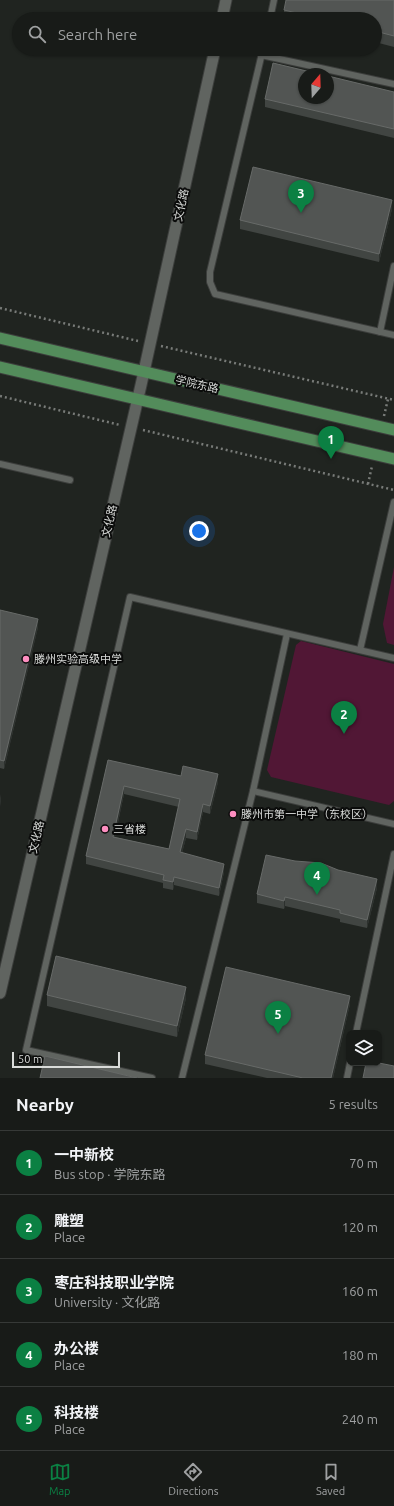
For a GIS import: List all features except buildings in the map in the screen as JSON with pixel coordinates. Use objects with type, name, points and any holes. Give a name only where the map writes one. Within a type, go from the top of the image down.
[{"type":"main road","name":"学院东路","points":[[0,338],[394,430]]},
{"type":"main road","points":[[0,367],[394,459]]},
{"type":"street","points":[[223,12],[226,0]]},
{"type":"street","name":"文化路","points":[[0,993],[144,372],[213,56]]},
{"type":"lane","points":[[271,12],[274,0]]},
{"type":"lane","points":[[261,56],[210,272],[210,282],[215,294],[394,335]]},
{"type":"lane","points":[[278,56],[394,84]]},
{"type":"lane","points":[[380,332],[394,266]]},
{"type":"lane","points":[[0,464],[70,480]]},
{"type":"lane","points":[[360,650],[394,502]]},
{"type":"lane","points":[[152,1078],[26,1050],[130,597],[394,658]]},
{"type":"lane","points":[[182,1078],[253,791],[287,634]]},
{"type":"lane","points":[[253,791],[394,824]]},
{"type":"lane","points":[[357,1030],[394,854]]},
{"type":"lane","points":[[347,1078],[349,1066]]},
{"type":"path","points":[[0,308],[394,400]]},
{"type":"path","points":[[0,396],[394,490]]},
{"type":"shaded area","points":[[394,567],[394,645],[387,643],[383,624]]},
{"type":"shaded area","points":[[301,641],[394,664],[394,801],[389,805],[271,777],[267,770],[296,645]]},
{"type":"place","name":"枣庄科技职业学院","points":[[301,213]]},
{"type":"place","name":"一中新校","points":[[331,459]]},
{"type":"place","name":"滕州实验高级中学","points":[[26,659]]},
{"type":"place","name":"雕塑","points":[[344,734]]},
{"type":"place","name":"滕州市第一中学（东校区）","points":[[233,814]]},
{"type":"place","name":"三省楼","points":[[105,829]]},
{"type":"place","name":"办公楼","points":[[317,895]]},
{"type":"place","name":"科技楼","points":[[278,1034]]}]
